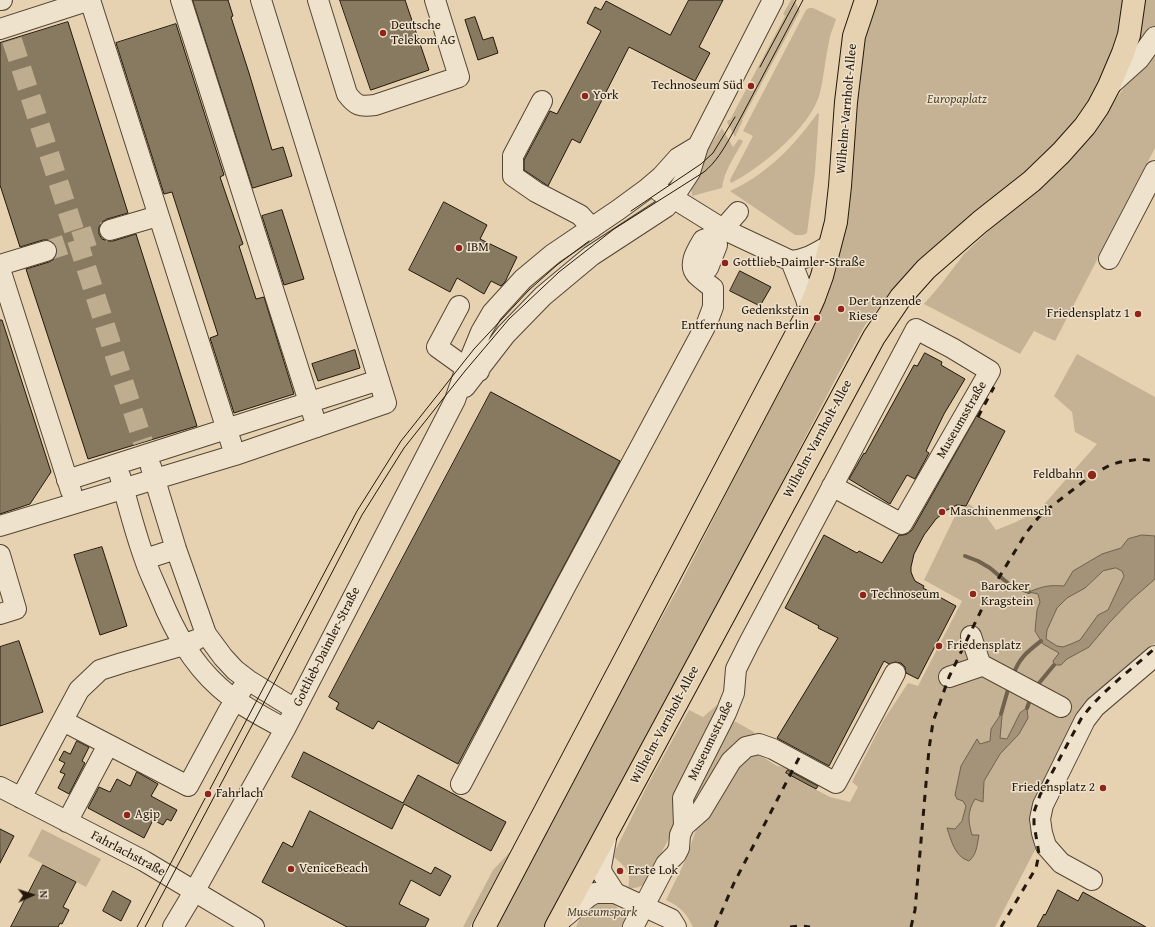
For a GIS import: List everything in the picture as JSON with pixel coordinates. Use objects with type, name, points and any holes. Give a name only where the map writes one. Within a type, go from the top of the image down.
[{"type":"main road","name":"Wilhelm-Varnholt-Allee","points":[[484,927],[809,310],[822,276],[836,222],[846,102],[854,36],[866,0]]},
{"type":"main road","name":"Wilhelm-Varnholt-Allee","points":[[558,924],[846,387],[893,307],[926,269],[980,222],[1032,181],[1073,141],[1085,126],[1110,86],[1123,53],[1128,35],[1134,0]]},
{"type":"street","points":[[7,32],[90,0],[235,455]]},
{"type":"street","points":[[181,0],[317,427]]},
{"type":"street","points":[[0,526],[235,455],[386,402],[261,0]]},
{"type":"street","points":[[318,0],[347,94],[353,102],[365,106],[375,105],[459,77],[435,0]]},
{"type":"street","name":"Gottlieb-Daimler-Straße","points":[[175,926],[285,729],[473,369],[543,296],[565,277],[591,256],[666,207],[690,172],[698,146],[774,0]]},
{"type":"street","points":[[1110,86],[1139,59],[1155,37]]},
{"type":"street","points":[[542,100],[513,156],[513,176],[536,192],[580,215],[578,230]]},
{"type":"street","name":"Gottlieb-Daimler-Straße","points":[[473,369],[481,332],[492,313],[523,279],[553,254],[578,230],[645,189],[661,177],[678,158],[698,146]]},
{"type":"street","points":[[1109,259],[1155,173]]},
{"type":"street","points":[[645,189],[659,192],[673,198],[719,232],[791,261],[802,260],[812,256],[830,245]]},
{"type":"street","points":[[461,784],[595,530],[707,323],[713,307],[713,288],[696,274],[692,263],[696,251],[703,240],[719,232],[738,212]]},
{"type":"street","points":[[110,230],[158,216]]},
{"type":"street","points":[[0,265],[46,251]]},
{"type":"street","points":[[791,261],[809,310]]},
{"type":"street","points":[[0,269],[75,503]]},
{"type":"street","points":[[459,306],[437,347],[462,365],[473,369]]},
{"type":"street","points":[[492,313],[494,328],[498,332],[506,334]]},
{"type":"street","name":"Museumsstraße","points":[[682,831],[683,798],[734,694],[736,669],[832,486],[916,329],[952,348],[990,372],[902,524],[832,486]]},
{"type":"street","points":[[67,480],[116,464],[145,448],[226,429],[379,380]]},
{"type":"street","points":[[145,448],[176,549],[206,634],[222,657],[235,670],[248,680],[295,709]]},
{"type":"street","points":[[116,464],[145,559],[171,623],[184,645],[202,670],[218,686],[235,700],[252,711],[285,729]]},
{"type":"street","points":[[145,559],[176,549]]},
{"type":"street","points":[[0,614],[16,609],[1,562]]},
{"type":"street","points":[[21,798],[80,690],[100,670],[184,645],[206,634]]},
{"type":"street","points":[[971,636],[982,666],[1017,684],[1061,701]]},
{"type":"street","points":[[1092,880],[1061,863],[1046,846],[1040,819],[1043,805],[1085,720],[1095,707],[1155,656]]},
{"type":"street","points":[[949,677],[982,666]]},
{"type":"street","points":[[633,927],[666,864],[668,850],[671,844],[701,811],[731,761],[746,747],[759,744],[773,749],[836,783],[895,673]]},
{"type":"street","points":[[63,721],[188,786],[235,700],[248,680]]},
{"type":"street","points":[[67,822],[108,745]]},
{"type":"street","name":"Fahrlachstraße","points":[[0,787],[144,861],[254,927]]},
{"type":"street","points":[[607,832],[602,873],[615,893]]},
{"type":"street","points":[[558,924],[588,897],[595,893],[615,893],[671,919],[676,927]]},
{"type":"green space","points":[[791,0],[794,0],[800,11],[742,120],[735,137],[727,122],[730,120],[785,16],[783,14]]},
{"type":"green space","name":"Europaplatz","points":[[876,0],[1125,0],[1117,43],[1100,85],[1066,135],[1016,182],[948,234],[907,274],[865,325],[714,613],[545,927],[495,927],[594,738],[680,585],[802,343],[858,79],[867,29]]},
{"type":"green space","points":[[1145,0],[1155,0],[1155,30],[1132,61]]},
{"type":"green space","points":[[813,8],[836,19],[830,39],[820,93],[815,106],[807,119],[784,145],[757,167],[731,183],[730,180],[753,136],[743,131],[806,10]]},
{"type":"green space","points":[[1155,44],[1155,148],[1055,341],[1034,331],[1020,354],[924,304],[964,254],[994,226],[1035,193],[1088,138]]},
{"type":"green space","points":[[819,113],[815,172],[807,233],[803,235],[795,235],[730,191],[767,168],[789,148]]},
{"type":"green space","points":[[722,128],[733,147],[739,139],[743,141],[727,170],[722,188],[692,196],[691,182],[703,154]]},
{"type":"green space","name":"Museumspark","points":[[1077,354],[1155,397],[1155,643],[1118,673],[1099,692],[1037,846],[995,927],[693,927],[688,917],[682,910],[666,900],[686,859],[697,827],[730,775],[749,755],[758,754],[777,766],[789,768],[786,774],[830,797],[850,802],[858,787],[852,782],[883,721],[908,683],[918,686],[962,601],[924,580],[954,518],[969,504],[986,516],[996,530],[1016,522],[1040,509],[1097,444],[1075,432],[1072,412],[1054,396]]},
{"type":"green space","points":[[717,705],[719,711],[672,833],[645,883],[641,886],[628,888],[628,873],[627,870],[614,857],[616,849],[647,786],[689,710],[703,717]]},
{"type":"green space","points":[[730,722],[736,722],[754,732],[755,737],[695,811],[687,807]]},
{"type":"green space","points":[[42,829],[101,859],[86,887],[28,856]]},
{"type":"green space","points":[[510,852],[511,853],[470,927],[463,927],[493,870]]},
{"type":"green space","name":"Museumspark","points":[[591,901],[612,902],[624,914],[627,927],[576,927],[584,909]]},
{"type":"shaded area","points":[[1142,535],[1155,536],[1155,579],[1131,600],[1089,647],[1067,659],[1061,665],[1054,665],[1053,661],[1059,653],[1043,644],[1035,631],[1037,610],[1040,602],[1038,594],[1029,592],[1046,586],[1064,586],[1073,571],[1102,554],[1121,548],[1128,539]],"holes":[[[1116,568],[1122,571],[1124,576],[1108,610],[1098,615],[1080,640],[1063,647],[1057,646],[1046,639],[1047,630],[1057,608],[1067,598],[1085,588],[1103,571]]]},
{"type":"shaded area","points":[[1027,708],[1028,718],[1019,734],[1000,754],[984,781],[983,802],[975,799],[969,812],[972,835],[979,835],[975,852],[969,861],[960,856],[957,852],[947,828],[955,829],[962,821],[966,806],[963,801],[957,799],[955,795],[961,766],[977,739],[980,744],[990,741],[991,729],[1001,714],[1000,738],[1007,739],[1020,713]]},
{"type":"building","points":[[193,0],[228,0],[233,16],[231,17],[272,150],[283,147],[292,176],[253,188]]},
{"type":"building","name":"Deutsche Telekom AG","points":[[340,0],[405,0],[429,70],[371,90]]},
{"type":"building","name":"York","points":[[689,0],[723,0],[699,47],[710,53],[695,81],[629,47],[580,143],[572,139],[548,186],[524,170],[524,160],[550,111],[557,114],[601,31],[587,23],[595,7],[601,10],[606,1],[670,35]]},
{"type":"building","points":[[475,17],[483,40],[493,37],[498,53],[478,60],[465,20]]},
{"type":"building","points":[[68,22],[128,213],[102,222],[99,227],[99,234],[102,239],[113,241],[136,234],[197,426],[88,459],[26,269],[54,259],[57,253],[57,247],[54,242],[43,240],[20,247],[0,185],[0,43]]},
{"type":"building","points":[[176,24],[224,175],[220,177],[243,244],[239,246],[256,299],[264,297],[294,394],[234,413],[210,338],[218,335],[172,192],[164,194],[116,43]]},
{"type":"building","name":"IBM","points":[[444,202],[487,225],[480,239],[517,257],[505,282],[501,286],[491,281],[484,294],[457,278],[450,292],[409,270]]},
{"type":"building","points":[[282,210],[304,279],[284,285],[262,216]]},
{"type":"building","points":[[740,271],[771,287],[760,306],[730,291]]},
{"type":"building","points":[[0,320],[2,320],[51,472],[30,504],[0,514]]},
{"type":"building","points":[[355,350],[360,368],[318,381],[312,364]]},
{"type":"building","points":[[925,353],[942,362],[941,365],[965,379],[944,414],[926,451],[929,453],[915,479],[907,475],[890,504],[849,479],[864,453],[865,454],[914,365],[917,366]]},
{"type":"building","points":[[491,392],[620,461],[458,764],[378,721],[373,729],[336,709],[339,703],[329,697]]},
{"type":"building","name":"Technoseum","points":[[977,416],[1005,431],[966,506],[957,505],[947,510],[936,519],[924,535],[914,554],[911,567],[911,572],[915,581],[924,586],[923,588],[956,606],[918,679],[906,673],[905,667],[901,663],[895,662],[889,664],[884,661],[829,766],[777,738],[838,638],[785,608],[824,535],[857,553],[859,551],[882,563],[899,535],[907,534],[912,530]]},
{"type":"building","points":[[102,547],[127,626],[100,635],[74,555]]},
{"type":"building","points":[[19,641],[43,712],[0,726],[0,647]]},
{"type":"building","points":[[77,741],[89,747],[82,761],[85,763],[69,794],[58,788],[65,774],[60,772],[65,763],[59,760],[64,751],[70,754]]},
{"type":"building","points":[[304,752],[403,803],[418,775],[506,822],[491,851],[404,804],[392,829],[292,777]]},
{"type":"building","points":[[788,770],[818,786],[816,789],[786,773]]},
{"type":"building","points":[[137,772],[158,784],[151,796],[177,810],[171,821],[167,819],[163,825],[153,820],[144,838],[88,808],[99,787],[110,792],[117,779],[130,786]]},
{"type":"building","points":[[310,811],[431,874],[435,867],[451,876],[440,896],[411,880],[399,904],[429,919],[425,927],[347,927],[262,882],[283,842],[292,847]]},
{"type":"building","points":[[0,829],[14,836],[0,863]]},
{"type":"building","points":[[43,865],[76,882],[63,907],[69,910],[62,924],[60,923],[58,927],[11,927]]},
{"type":"building","points":[[1058,890],[1078,901],[1083,892],[1146,927],[1037,927]]},
{"type":"building","points":[[113,891],[131,901],[121,921],[103,911]]},
{"type":"waterway","points":[[965,556],[990,568],[1010,585],[1029,592]]},
{"type":"waterway","points":[[1013,676],[1024,656],[1041,641]]},
{"type":"waterway","points":[[1035,688],[1054,665]]},
{"type":"waterway","points":[[1001,714],[1009,686]]},
{"type":"waterway","points":[[1027,708],[1031,697]]},
{"type":"tunnel","points":[[12,40],[143,442]]},
{"type":"tunnel","points":[[46,251],[110,230]]},
{"type":"tram line","points":[[760,67],[796,0]]},
{"type":"tram line","points":[[145,927],[362,515],[404,448],[465,371],[509,319],[559,272],[614,229],[704,172],[716,160],[731,136],[803,0]]},
{"type":"tram line","points":[[631,211],[701,164],[713,153],[735,117]]},
{"type":"tram line","points":[[137,927],[357,511],[401,441],[474,349],[529,290],[557,265],[589,241]]},
{"type":"railway","points":[[978,417],[994,387]]},
{"type":"railway","points":[[911,927],[915,910],[929,749],[933,722],[949,677],[989,594],[1026,533],[1038,518],[1048,509],[1092,475],[1110,465],[1140,459],[1155,461]]},
{"type":"railway","points":[[1001,927],[1036,868],[1039,854],[1034,824],[1034,812],[1040,795],[1081,719],[1097,699],[1155,648]]},
{"type":"railway","points":[[715,927],[734,883],[800,756]]},
{"type":"railway","points":[[790,927],[810,927]]},
{"type":"place","name":"Deutsche Telekom AG","points":[[383,33]]},
{"type":"place","name":"Technoseum Süd","points":[[751,86]]},
{"type":"place","name":"York","points":[[585,96]]},
{"type":"place","name":"IBM","points":[[459,248]]},
{"type":"place","name":"Gottlieb-Daimler-Straße","points":[[725,263]]},
{"type":"place","name":"Der tanzende Riese","points":[[841,309]]},
{"type":"place","name":"Friedensplatz 1","points":[[1138,314]]},
{"type":"place","name":"Gedenkstein Entfernung nach Berlin","points":[[817,318]]},
{"type":"place","name":"Feldbahn","points":[[1092,475]]},
{"type":"place","name":"Maschinenmensch","points":[[942,512]]},
{"type":"place","name":"Barocker Kragstein","points":[[973,594]]},
{"type":"place","name":"Technoseum","points":[[863,595]]},
{"type":"place","name":"Friedensplatz","points":[[939,646]]},
{"type":"place","name":"Friedensplatz 2","points":[[1103,788]]},
{"type":"place","name":"Fahrlach","points":[[208,794]]},
{"type":"place","name":"Agip","points":[[127,815]]},
{"type":"place","name":"VeniceBeach","points":[[291,869]]},
{"type":"place","name":"Erste Lok","points":[[620,871]]}]
